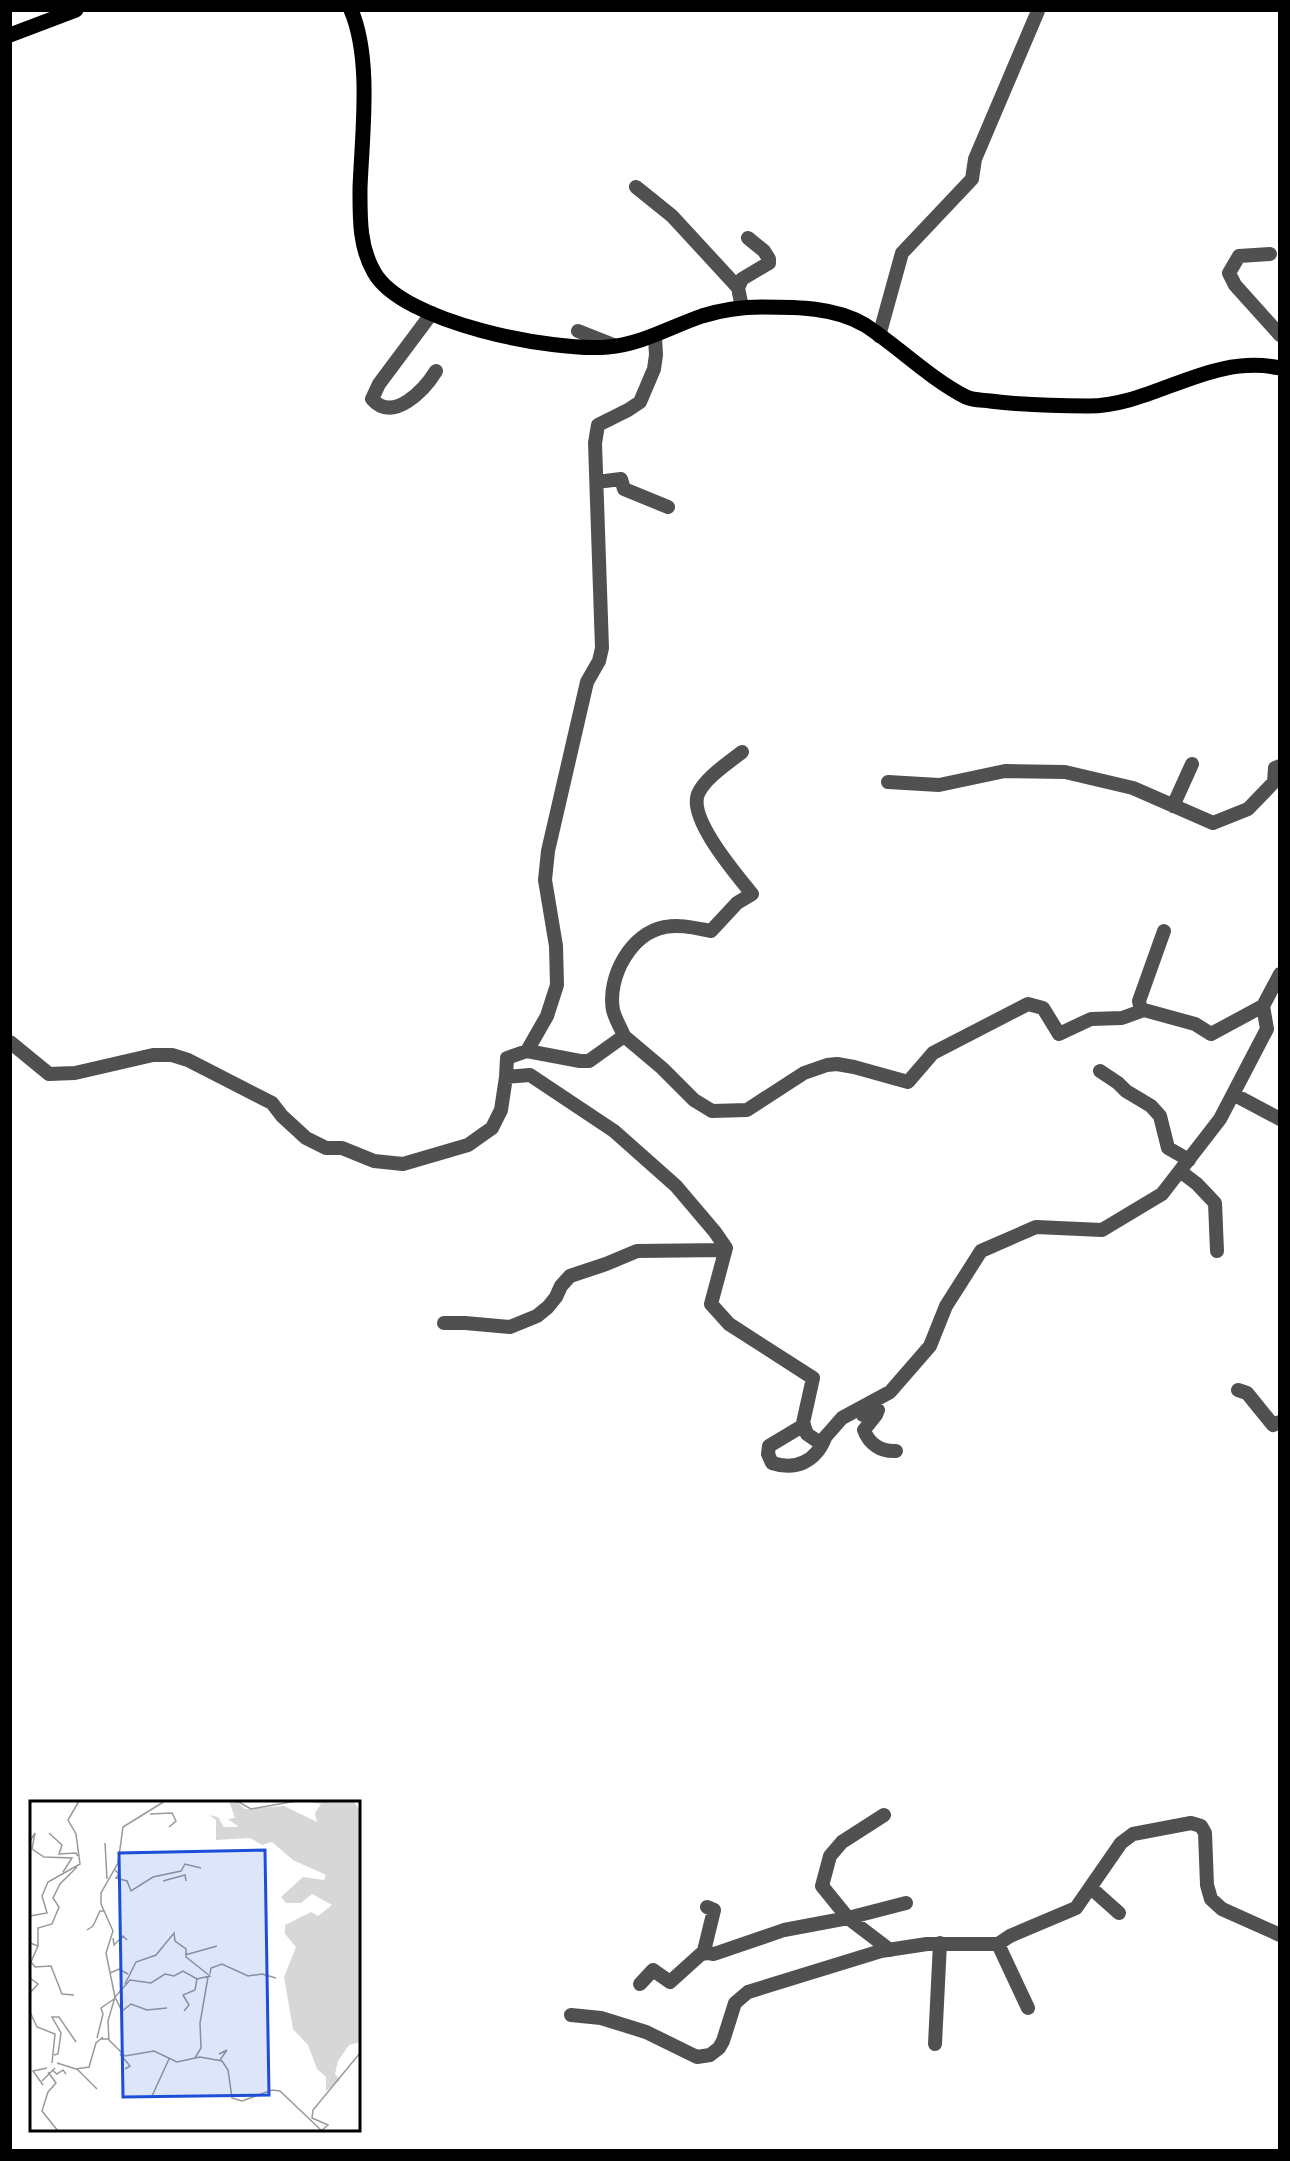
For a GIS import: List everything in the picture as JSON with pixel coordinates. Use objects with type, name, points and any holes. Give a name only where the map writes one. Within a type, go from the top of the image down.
[{"type":"main road","points":[[10,35],[76,10]]},
{"type":"main road","points":[[351,10],[359,28],[364,63],[359,225],[368,259],[375,274],[388,289],[416,307],[462,325],[561,346],[615,346],[655,337],[705,315],[742,307],[810,309],[840,315],[863,324],[968,398],[1013,404],[1116,405],[1167,386],[1233,366],[1280,368]]},
{"type":"street","points":[[879,336],[902,253],[972,179],[975,159],[1038,11]]},
{"type":"street","points":[[636,187],[672,216],[738,288],[742,307]]},
{"type":"street","points":[[738,288],[742,279],[766,265],[769,259],[764,250],[748,238]]},
{"type":"street","points":[[1270,254],[1239,256],[1229,273],[1235,285],[1280,335]]},
{"type":"street","points":[[432,313],[379,384],[372,399],[377,405],[386,407],[410,401],[430,381],[436,371]]},
{"type":"street","points":[[578,331],[615,346]]},
{"type":"street","points":[[527,1051],[547,1016],[557,985],[556,946],[545,880],[548,851],[587,682],[602,648],[596,443],[598,425],[628,411],[640,402],[654,369],[655,337]]},
{"type":"street","points":[[597,482],[621,478],[624,489],[668,507]]},
{"type":"street","points":[[742,752],[716,772],[698,793],[696,803],[705,830],[752,894],[737,903],[711,931],[678,925],[648,932],[638,940],[622,962],[615,978],[612,997],[613,1012],[624,1036],[662,1068],[694,1100],[712,1111],[741,1111],[752,1108],[804,1073],[827,1065],[854,1067],[908,1082],[933,1053],[1028,1004],[1043,1008],[1059,1034],[1091,1019],[1122,1018],[1144,1010],[1195,1024],[1211,1034],[1263,1006],[1276,988],[1280,974]]},
{"type":"street","points":[[1173,806],[1192,764]]},
{"type":"street","points":[[888,782],[939,785],[1005,771],[1065,772],[1133,789],[1213,823],[1248,809],[1274,782],[1275,768],[1280,766]]},
{"type":"street","points":[[1141,1011],[1139,1001],[1164,931]]},
{"type":"street","points":[[506,1077],[530,1075],[614,1131],[676,1186],[715,1232],[725,1250],[711,1304],[729,1324],[813,1378],[804,1425],[807,1434],[820,1443],[842,1418],[890,1392],[930,1346],[946,1306],[981,1251],[1036,1227],[1102,1230],[1162,1194],[1220,1119],[1266,1029],[1263,1006]]},
{"type":"street","points":[[10,1042],[49,1074],[75,1073],[153,1055],[172,1055],[188,1060],[272,1103],[282,1116],[306,1138],[326,1148],[342,1148],[374,1161],[403,1164],[468,1145],[492,1128],[501,1110],[507,1058],[527,1051],[589,1061],[624,1036]]},
{"type":"street","points":[[1100,1071],[1118,1083],[1126,1092],[1151,1106],[1160,1116],[1168,1148],[1215,1203],[1217,1251]]},
{"type":"street","points":[[1233,1094],[1280,1119]]},
{"type":"street","points":[[444,1323],[510,1327],[537,1316],[548,1307],[570,1276],[637,1251],[725,1250]]},
{"type":"street","points":[[1238,1390],[1247,1393],[1273,1425],[1280,1422]]},
{"type":"street","points":[[849,1414],[866,1415],[878,1410],[864,1430],[867,1438],[877,1447],[890,1452],[896,1451]]},
{"type":"street","points":[[804,1425],[769,1446],[768,1454],[772,1463],[791,1466],[814,1458],[825,1438]]},
{"type":"street","points":[[884,1815],[842,1842],[830,1856],[822,1887],[848,1918],[890,1950]]},
{"type":"street","points":[[571,2015],[601,2018],[646,2032],[697,2057],[710,2055],[723,2041],[735,2003],[748,1992],[890,1950],[940,1943],[998,1944],[1010,1936],[1077,1908],[1121,1843],[1133,1834],[1191,1823],[1201,1826],[1205,1833],[1207,1886],[1211,1899],[1222,1909],[1280,1935]]},
{"type":"street","points":[[1091,1888],[1119,1912]]},
{"type":"street","points":[[640,1984],[653,1970],[670,1982],[701,1954],[714,1954],[784,1930],[848,1918],[906,1903]]},
{"type":"street","points":[[707,1907],[714,1910],[712,1924],[704,1946],[704,1951],[708,1953]]},
{"type":"street","points":[[935,2044],[940,1943]]},
{"type":"street","points":[[998,1944],[1028,2008]]}]
